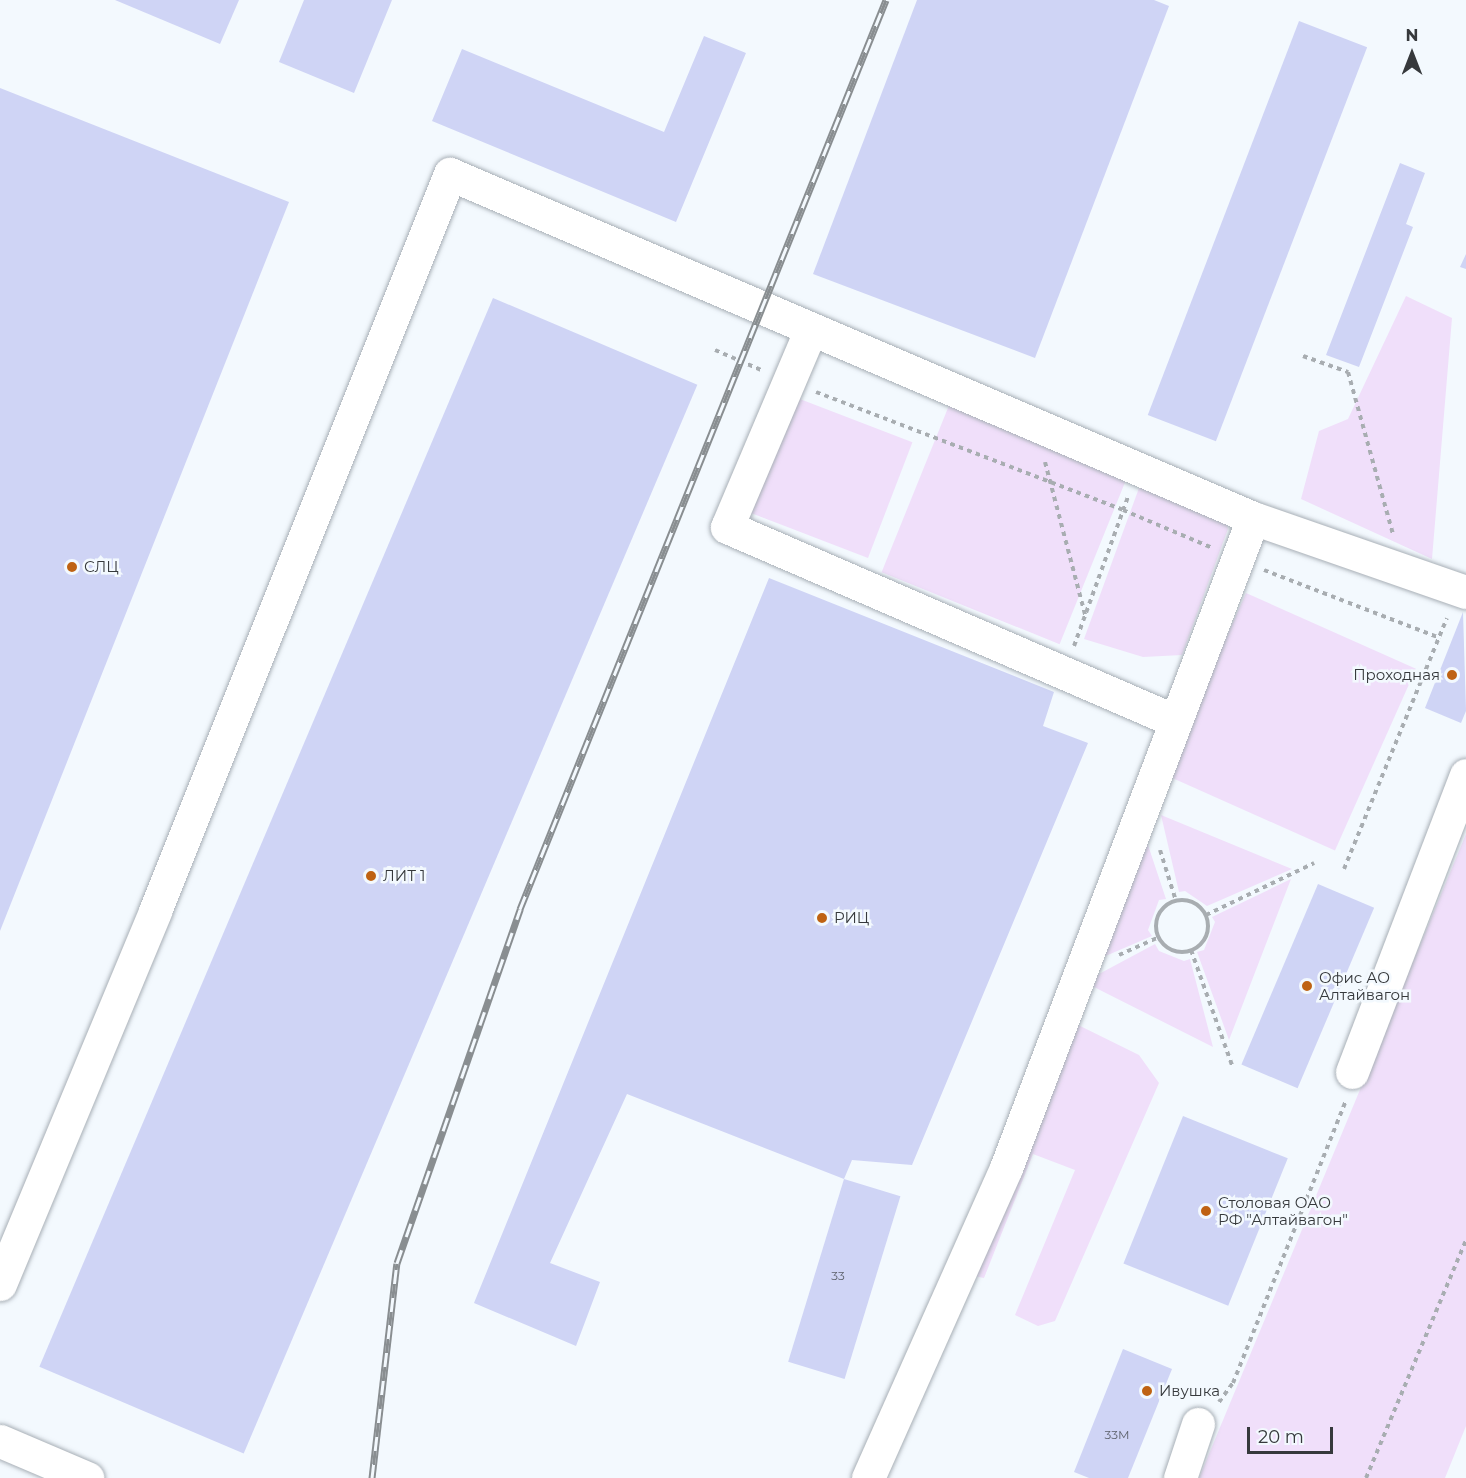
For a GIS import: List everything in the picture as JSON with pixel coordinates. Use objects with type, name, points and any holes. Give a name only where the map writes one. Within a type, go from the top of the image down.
[{"type":"lane","points":[[0,1284],[155,911],[450,174],[1253,518],[1462,591]]},
{"type":"lane","points":[[811,328],[727,526],[1176,721]]},
{"type":"lane","points":[[868,1478],[1006,1167],[1253,518]]},
{"type":"lane","points":[[1352,1072],[1466,775]]},
{"type":"lane","points":[[1180,1478],[1198,1424]]},
{"type":"lane","points":[[0,1441],[87,1478]]},
{"type":"path","points":[[715,350],[789,381],[1123,510],[1237,559],[1440,638]]},
{"type":"path","points":[[1303,356],[1348,372],[1402,569]]},
{"type":"path","points":[[1035,424],[1085,615]]},
{"type":"path","points":[[1064,673],[1138,468]]},
{"type":"path","points":[[1344,869],[1440,638],[1462,591]]},
{"type":"path","points":[[1206,915],[1314,863]]},
{"type":"path","points":[[1181,900],[1198,905],[1206,915],[1207,935],[1191,950],[1179,951],[1164,944],[1157,929],[1160,913],[1181,900]]},
{"type":"path","points":[[1191,950],[1233,1068]]},
{"type":"path","points":[[1198,1424],[1216,1408],[1233,1383],[1348,1095],[1352,1072]]},
{"type":"path","points":[[1366,1478],[1466,1240]]},
{"type":"shaded area","points":[[1406,296],[1452,318],[1432,559],[1301,499],[1319,431],[1348,419]]},
{"type":"shaded area","points":[[792,396],[912,442],[868,558],[748,512]]},
{"type":"shaded area","points":[[952,398],[1130,470],[1060,644],[882,572]]},
{"type":"shaded area","points":[[1143,477],[1224,511],[1228,529],[1182,655],[1143,657],[1084,639]]},
{"type":"shaded area","points":[[1246,593],[1416,669],[1335,850],[1165,775]]},
{"type":"shaded area","points":[[1161,815],[1292,869],[1207,906],[1185,891],[1179,892]]},
{"type":"shaded area","points":[[1144,833],[1166,899],[1159,900],[1148,930],[1152,936],[1094,961]]},
{"type":"shaded area","points":[[1466,834],[1466,1426],[1445,1478],[1199,1478]]},
{"type":"shaded area","points":[[1291,879],[1229,1040],[1197,952],[1204,950],[1215,922],[1212,917]]},
{"type":"shaded area","points":[[1155,944],[1159,951],[1184,961],[1190,959],[1213,1047],[1084,982]]},
{"type":"shaded area","points":[[1068,1020],[1139,1055],[1159,1083],[1055,1321],[1038,1326],[1015,1315],[1075,1170],[1033,1154],[984,1278],[969,1275]]},
{"type":"building","points":[[115,0],[239,0],[220,44]]},
{"type":"building","points":[[304,0],[392,0],[354,93],[279,62]]},
{"type":"building","points":[[917,0],[1154,0],[1169,6],[1035,358],[813,274]]},
{"type":"building","points":[[1299,21],[1367,47],[1216,441],[1148,415]]},
{"type":"building","points":[[704,36],[746,53],[676,222],[432,121],[462,49],[664,132]]},
{"type":"building","name":"СЛЦ","points":[[0,88],[289,202],[0,931]]},
{"type":"building","points":[[1400,163],[1425,173],[1406,224],[1413,227],[1359,367],[1326,355]]},
{"type":"building","points":[[1466,254],[1466,269],[1460,267]]},
{"type":"building","name":"ЛИТ 1","points":[[493,298],[697,385],[244,1453],[39,1367]]},
{"type":"building","name":"РИЦ","points":[[769,578],[1054,692],[1043,726],[1088,743],[912,1165],[852,1160],[844,1179],[627,1094],[550,1263],[600,1282],[576,1346],[474,1303]]},
{"type":"building","name":"Проходная","points":[[1463,612],[1466,711],[1461,723],[1425,708]]},
{"type":"building","name":"Офис АО Алтайвагон","points":[[1318,884],[1374,908],[1298,1088],[1241,1064]]},
{"type":"building","name":"Столовая ОАО РФ \"Алтайвагон\"","points":[[1183,1116],[1288,1158],[1228,1306],[1123,1263]]},
{"type":"building","points":[[844,1179],[900,1196],[845,1379],[788,1362]]},
{"type":"building","points":[[1123,1349],[1172,1369],[1128,1478],[1089,1478],[1074,1472]]},
{"type":"railway","points":[[372,1478],[397,1263],[520,909],[886,0]]},
{"type":"place","name":"СЛЦ","points":[[72,567]]},
{"type":"place","name":"Проходная","points":[[1452,675]]},
{"type":"place","name":"ЛИТ 1","points":[[371,876]]},
{"type":"place","name":"РИЦ","points":[[822,918]]},
{"type":"place","name":"Офис АО Алтайвагон","points":[[1307,986]]},
{"type":"place","name":"Столовая ОАО РФ \"Алтайвагон\"","points":[[1206,1211]]},
{"type":"place","name":"Ивушка","points":[[1147,1391]]}]
